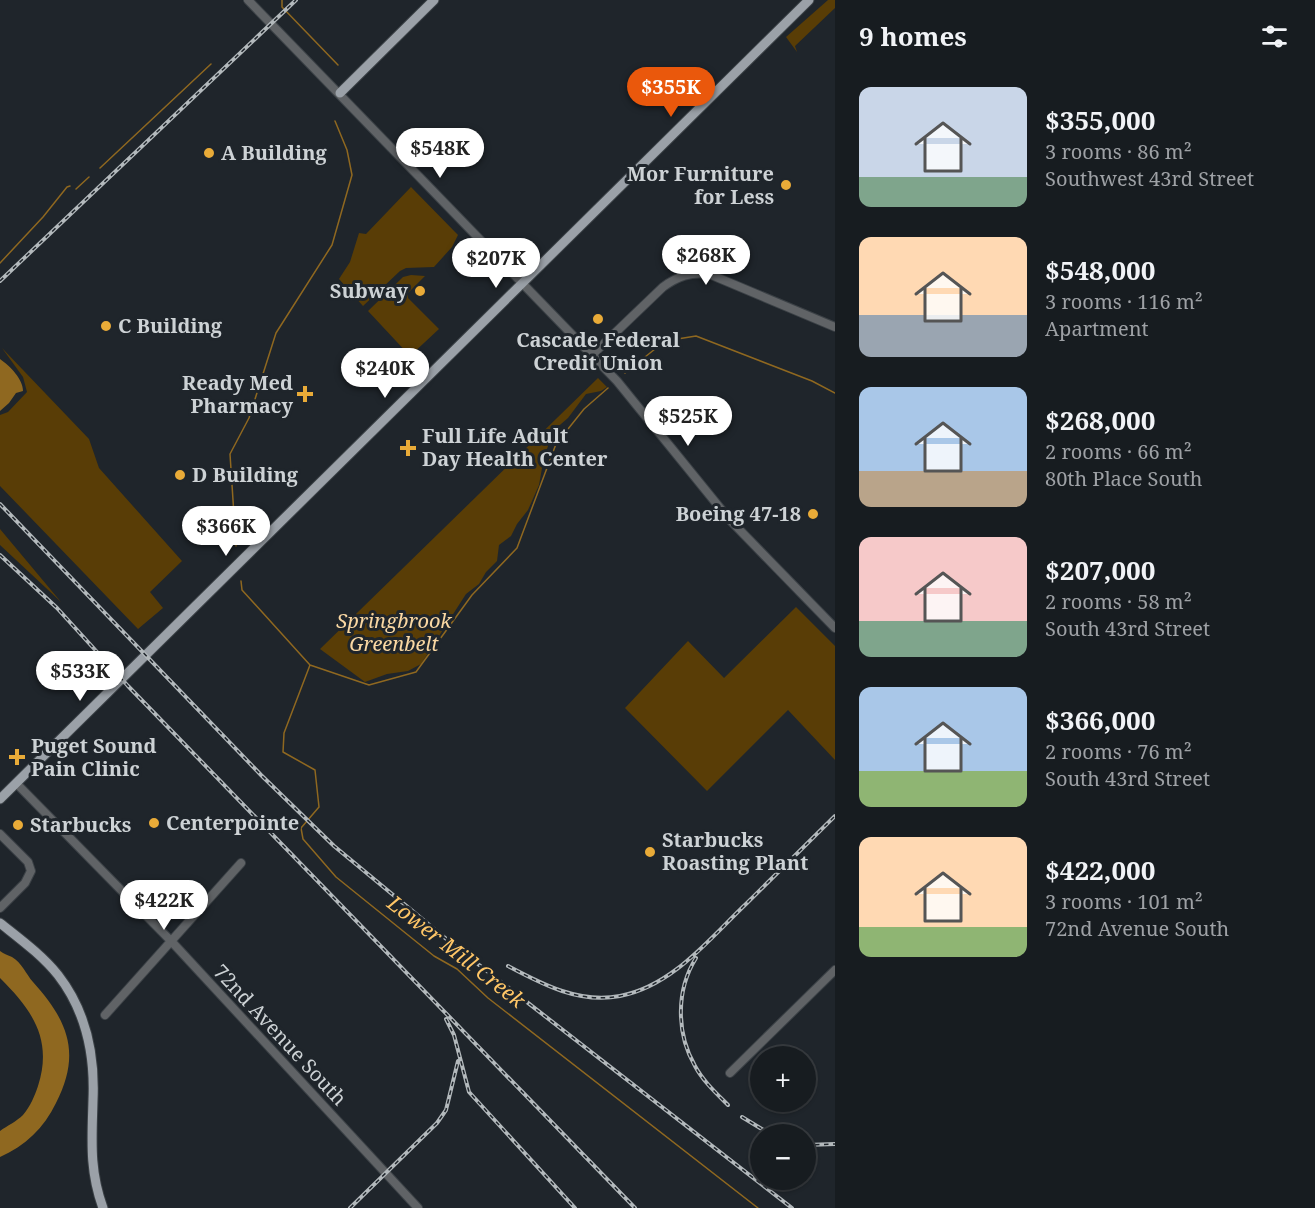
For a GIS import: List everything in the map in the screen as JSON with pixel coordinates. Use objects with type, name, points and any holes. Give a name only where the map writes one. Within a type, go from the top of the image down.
[{"type":"main road","points":[[340,93],[434,0]]},
{"type":"main road","points":[[0,799],[809,0]]},
{"type":"main road","points":[[0,924],[27,945],[57,974],[82,1017],[89,1036],[93,1062],[91,1152],[93,1174],[103,1208]]},
{"type":"street","points":[[248,0],[638,404],[729,519],[835,628]]},
{"type":"street","points":[[592,355],[663,287],[689,273],[709,274],[835,327]]},
{"type":"street","name":"72nd Avenue South","points":[[16,783],[172,942],[418,1208]]},
{"type":"street","points":[[0,834],[28,862],[31,871],[25,883],[0,908]]},
{"type":"street","points":[[105,1015],[241,863]]},
{"type":"street","points":[[730,1073],[835,970]]},
{"type":"green space","points":[[828,0],[835,0],[835,8],[795,46],[797,52],[786,37]]},
{"type":"green space","points":[[411,187],[458,235],[452,247],[434,267],[406,268],[400,271],[363,306],[339,279],[350,262],[359,233],[366,234]]},
{"type":"green space","points":[[425,276],[408,293],[408,298],[439,329],[410,356],[368,311],[403,277]]},
{"type":"green space","points":[[2,348],[89,439],[99,468],[182,561],[150,592],[163,608],[138,629],[0,486],[0,415],[8,412],[27,392],[23,377]]},
{"type":"green space","name":"Springbrook Greenbelt","points":[[598,378],[607,387],[601,391],[586,394],[568,418],[554,430],[544,457],[539,485],[528,510],[511,536],[499,545],[497,561],[486,572],[479,584],[466,594],[421,664],[408,671],[387,674],[365,682],[320,649]]},
{"type":"green space","points":[[0,529],[61,602],[0,545]]},
{"type":"green space","points":[[796,607],[835,646],[835,760],[788,710],[707,791],[625,708],[688,641],[724,678]]},
{"type":"shaded area","points":[[0,359],[18,377],[23,391],[16,393],[0,411]]},
{"type":"shaded area","points":[[0,951],[19,962],[55,1011],[63,1025],[69,1054],[64,1085],[46,1120],[26,1142],[0,1157],[0,1131],[21,1117],[30,1105],[38,1086],[43,1054],[37,1026],[22,1002],[0,978]]},
{"type":"waterway","points":[[282,0],[282,7],[338,65]]},
{"type":"waterway","points":[[100,168],[211,64]]},
{"type":"waterway","points":[[236,546],[230,454],[249,418],[276,333],[332,245],[352,175],[347,150],[335,121]]},
{"type":"waterway","points":[[76,189],[89,177]]},
{"type":"waterway","points":[[0,263],[70,186]]},
{"type":"waterway","points":[[625,373],[665,341],[696,336],[812,381],[835,393]]},
{"type":"waterway","points":[[241,581],[242,590],[310,665],[369,685],[416,672],[472,595],[517,548],[556,444],[584,409],[608,388]]},
{"type":"waterway","name":"Lower Mill Creek","points":[[310,665],[284,733],[283,752],[315,770],[319,807],[301,828],[303,839],[336,877],[434,956],[457,969],[488,998],[758,1208]]},
{"type":"railway","points":[[0,281],[296,0]]},
{"type":"railway","points":[[0,504],[261,775],[334,846],[456,947],[792,1208]]},
{"type":"railway","points":[[0,555],[57,608],[128,686],[635,1208]]},
{"type":"railway","points":[[508,966],[548,986],[576,995],[605,998],[639,991],[657,982],[690,959],[835,816]]},
{"type":"railway","points":[[696,958],[689,970],[682,998],[684,1040],[698,1071],[728,1105]]},
{"type":"railway","points":[[446,1019],[454,1035],[469,1092],[575,1208]]},
{"type":"railway","points":[[350,1208],[437,1123],[446,1110],[458,1061]]},
{"type":"railway","points":[[742,1117],[754,1124]]},
{"type":"railway","points":[[816,1145],[835,1144]]},
{"type":"place","name":"A Building","points":[[209,153]]},
{"type":"place","name":"Mor Furniture for Less","points":[[786,185]]},
{"type":"place","name":"Subway","points":[[420,291]]},
{"type":"place","name":"Cascade Federal Credit Union","points":[[598,319]]},
{"type":"place","name":"C Building","points":[[106,326]]},
{"type":"place","name":"Ready Med Pharmacy","points":[[305,394]]},
{"type":"place","name":"Full Life Adult Day Health Center","points":[[408,448]]},
{"type":"place","name":"D Building","points":[[180,475]]},
{"type":"place","name":"Boeing 47-18","points":[[813,514]]},
{"type":"place","name":"Puget Sound Pain Clinic","points":[[17,757]]},
{"type":"place","name":"Centerpointe","points":[[154,823]]},
{"type":"place","name":"Starbucks","points":[[18,825]]},
{"type":"place","name":"Starbucks Roasting Plant","points":[[650,852]]}]
